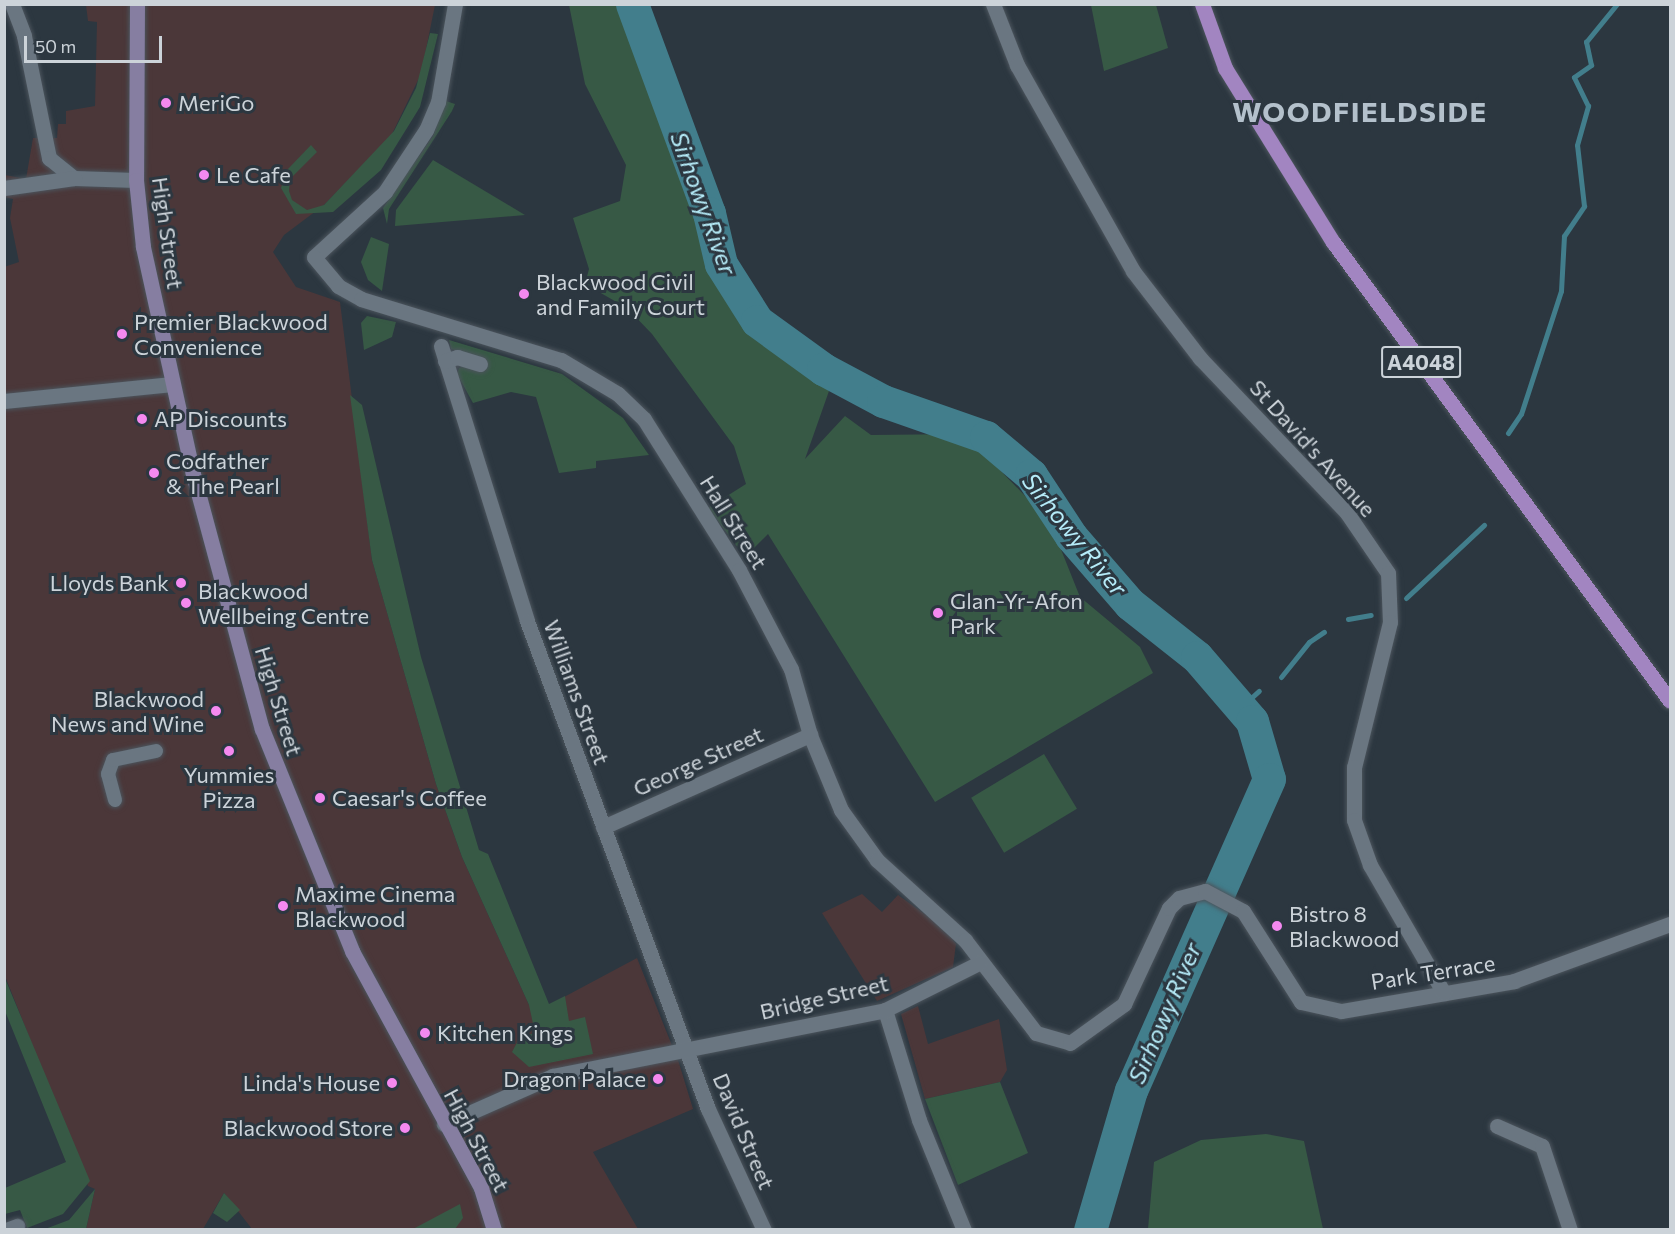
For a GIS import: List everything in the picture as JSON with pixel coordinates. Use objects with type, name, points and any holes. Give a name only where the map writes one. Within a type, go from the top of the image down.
[{"type":"main road","name":"High Street","points":[[137,4],[136,180],[143,247],[172,384],[237,641],[282,785],[352,951],[444,1124],[481,1188],[494,1230]]},
{"type":"main road","name":"A4048","points":[[1202,4],[1225,68],[1333,242],[1671,701]]},
{"type":"street","points":[[12,4],[12,21],[42,143],[49,158],[74,178]]},
{"type":"street","name":"Hall Street","points":[[456,4],[438,102],[426,130],[385,192],[314,257],[338,286],[361,299],[561,360],[618,394],[644,419],[739,570],[791,669],[810,735],[841,810],[877,860],[932,907],[979,963]]},
{"type":"street","name":"St David's Avenue","points":[[993,4],[1017,65],[1133,272],[1200,358],[1347,513],[1388,573],[1390,622],[1354,767],[1354,820],[1370,864],[1444,993]]},
{"type":"street","points":[[4,188],[74,178],[136,180]]},
{"type":"street","name":"Williams Street","points":[[480,364],[443,354],[525,616],[686,1049]]},
{"type":"street","points":[[4,401],[172,384]]},
{"type":"street","name":"George Street","points":[[603,827],[810,735]]},
{"type":"street","points":[[115,800],[108,774],[112,760],[156,751]]},
{"type":"street","name":"Park Terrace","points":[[979,963],[1036,1033],[1071,1043],[1124,1004],[1169,908],[1179,898],[1205,891],[1244,911],[1301,1002],[1341,1011],[1514,981],[1671,924]]},
{"type":"street","name":"Bridge Street","points":[[444,1124],[553,1076],[885,1010],[979,963]]},
{"type":"street","points":[[885,1010],[922,1130],[964,1230]]},
{"type":"street","name":"David Street","points":[[686,1049],[719,1138],[764,1230]]},
{"type":"street","points":[[1497,1126],[1542,1146],[1570,1230]]},
{"type":"shaded area","points":[[86,5],[435,5],[421,74],[391,136],[324,205],[284,235],[273,252],[296,287],[340,302],[372,560],[436,784],[462,857],[529,1005],[549,1005],[637,958],[679,1063],[693,1109],[593,1152],[638,1229],[252,1229],[224,1193],[203,1229],[86,1229],[95,1189],[88,1186],[5,976],[4,267],[19,262],[10,218],[13,199],[5,197],[5,175],[26,179],[33,138],[57,138],[58,124],[66,124],[66,111],[95,106],[97,22],[88,21]]},
{"type":"shaded area","points":[[862,894],[882,912],[898,895],[943,927],[956,944],[953,967],[877,1001],[822,913]]},
{"type":"shaded area","points":[[918,1006],[928,1044],[999,1019],[1007,1070],[1000,1082],[925,1099],[901,1014]]},
{"type":"green space","points":[[569,5],[617,5],[708,256],[744,322],[829,391],[805,459],[845,416],[871,435],[965,434],[1029,500],[1056,537],[1080,597],[1140,647],[1153,673],[935,802],[768,534],[745,557],[708,508],[746,484],[734,446],[652,334],[627,308],[585,284],[589,269],[573,218],[620,201],[626,165],[585,84]]},
{"type":"green space","points":[[1091,5],[1156,5],[1168,48],[1104,71]]},
{"type":"green space","points":[[430,33],[438,34],[420,107],[381,170],[333,212],[296,214],[281,188],[287,170],[311,145],[317,152],[290,179],[289,191],[292,200],[307,210],[324,205],[394,131],[416,88]]},
{"type":"green space","points":[[446,101],[455,104],[452,111],[389,209],[387,224],[383,208],[433,136]]},
{"type":"green space","points":[[433,160],[525,215],[395,226],[396,210]]},
{"type":"green space","points":[[371,237],[389,244],[382,291],[368,280],[361,262]]},
{"type":"green space","points":[[367,316],[396,322],[392,337],[364,350],[361,323]]},
{"type":"green space","points":[[449,340],[562,374],[623,418],[649,455],[596,461],[596,468],[559,473],[536,397],[511,392],[473,403],[457,374],[459,368],[485,359],[451,349]]},
{"type":"green space","points":[[350,395],[362,405],[421,657],[479,850],[488,854],[549,1004],[565,996],[569,1021],[585,1017],[593,1054],[529,1067],[512,1052],[520,1037],[535,1033],[529,1005],[462,857],[436,784],[372,560]]},
{"type":"green space","points":[[1044,754],[1077,809],[1004,853],[971,798]]},
{"type":"green space","points":[[4,976],[90,1181],[63,1214],[27,1228],[20,1210],[5,1214],[5,1188],[66,1162],[5,1011]]},
{"type":"green space","points":[[1000,1082],[1028,1153],[958,1185],[925,1099]]},
{"type":"green space","points":[[1266,1134],[1304,1141],[1323,1229],[1148,1229],[1154,1162],[1201,1140]]},
{"type":"green space","points":[[95,1189],[86,1229],[45,1229],[69,1220]]},
{"type":"green space","points":[[224,1193],[240,1210],[227,1222],[213,1213]]},
{"type":"green space","points":[[460,1204],[463,1218],[455,1229],[413,1229]]},
{"type":"waterway","name":"Sirhowy River","points":[[632,4],[709,213],[721,264],[757,321],[823,369],[883,401],[986,437],[1031,475],[1071,536],[1130,604],[1197,657],[1252,721],[1269,779],[1131,1090],[1090,1230]]},
{"type":"waterway","points":[[1508,433],[1521,414],[1561,291],[1564,236],[1584,206],[1577,145],[1588,106],[1574,77],[1591,65],[1586,42],[1617,4]]},
{"type":"waterway","points":[[1406,598],[1484,525]]},
{"type":"waterway","points":[[1348,619],[1371,615]]},
{"type":"waterway","points":[[1281,677],[1309,642],[1324,632]]},
{"type":"waterway","points":[[1241,707],[1259,691]]},
{"type":"place","name":"MeriGo","points":[[166,103]]},
{"type":"place","name":"Le Cafe","points":[[204,175]]},
{"type":"place","name":"Blackwood Civil and Family Court","points":[[524,294]]},
{"type":"place","name":"Premier Blackwood Convenience","points":[[122,334]]},
{"type":"place","name":"AP Discounts","points":[[142,419]]},
{"type":"place","name":"Codfather & The Pearl","points":[[154,473]]},
{"type":"place","name":"Lloyds Bank","points":[[181,583]]},
{"type":"place","name":"Blackwood Wellbeing Centre","points":[[186,603]]},
{"type":"place","name":"Glan-Yr-Afon Park","points":[[938,613]]},
{"type":"place","name":"Blackwood News and Wine","points":[[216,711]]},
{"type":"place","name":"Yummies Pizza","points":[[229,751]]},
{"type":"place","name":"Caesar's Coffee","points":[[320,798]]},
{"type":"place","name":"Maxime Cinema Blackwood","points":[[283,906]]},
{"type":"place","name":"Bistro 8 Blackwood","points":[[1277,926]]},
{"type":"place","name":"Kitchen Kings","points":[[425,1033]]},
{"type":"place","name":"Dragon Palace","points":[[658,1079]]},
{"type":"place","name":"Linda's House","points":[[392,1083]]},
{"type":"place","name":"Blackwood Store","points":[[405,1128]]},
{"type":"district","name":"WOODFIELDSIDE","points":[[1360,111]]}]
